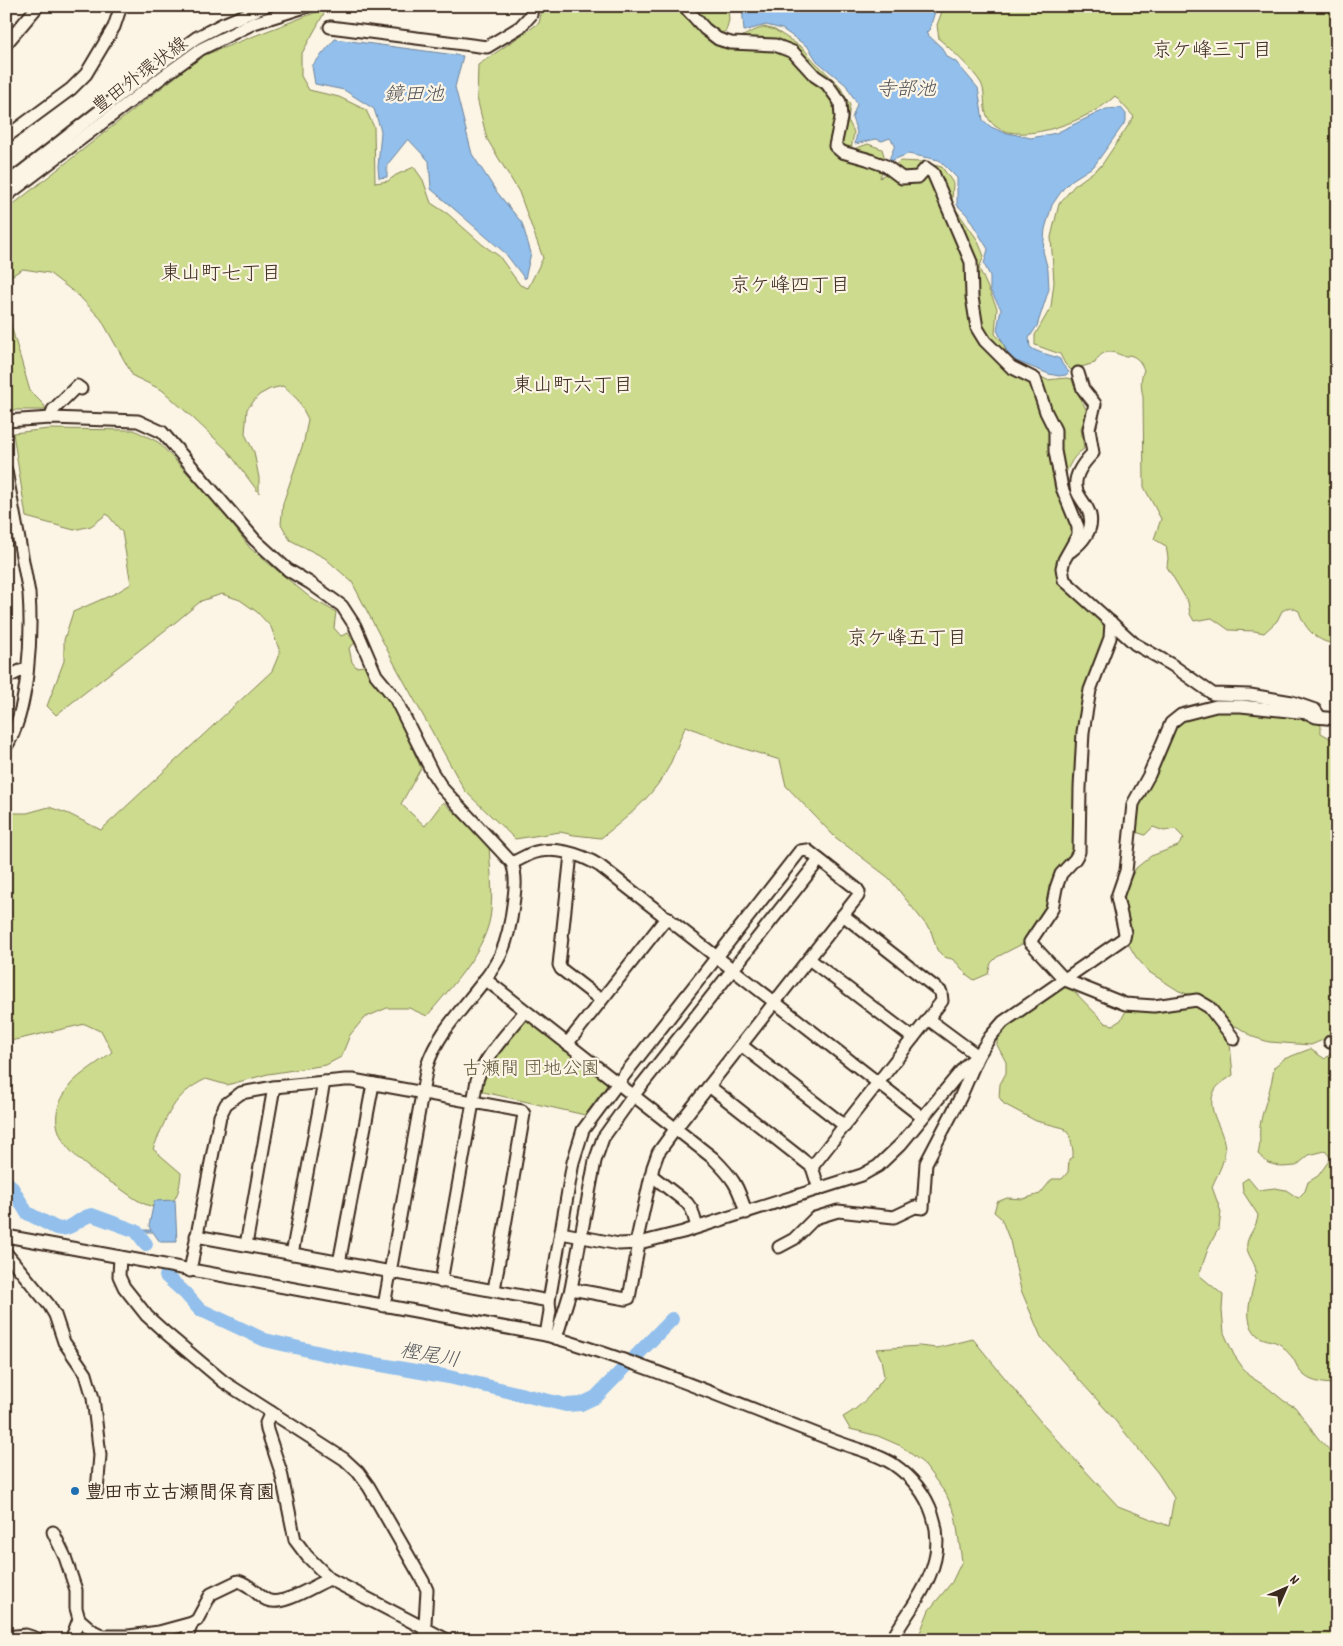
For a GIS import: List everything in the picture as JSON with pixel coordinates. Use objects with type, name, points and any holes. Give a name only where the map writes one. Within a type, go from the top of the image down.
[{"type":"street","points":[[8,38],[38,6]]},
{"type":"street","points":[[6,137],[70,89],[86,74],[114,27],[120,6]]},
{"type":"street","name":"豊田外環状線","points":[[6,184],[157,66],[196,38],[223,24],[266,6]]},
{"type":"street","name":"豊田外環状線","points":[[6,196],[164,75],[202,49],[254,23],[308,6]]},
{"type":"street","points":[[330,27],[487,47],[520,27],[531,15],[532,6]]},
{"type":"street","points":[[684,6],[705,30],[718,39],[731,43],[775,45],[793,52],[815,76],[827,84],[840,102],[841,118],[835,146],[842,152],[886,166],[902,178],[918,177],[926,168],[933,173],[971,262],[972,297],[977,328],[985,341],[1011,367],[1035,379],[1046,412],[1055,430],[1055,451],[1060,478],[1078,527],[1078,535],[1062,568],[1064,580],[1134,644],[1172,665],[1213,694],[1250,696],[1292,702],[1315,710],[1320,716]]},
{"type":"street","points":[[1068,553],[1084,542],[1090,521],[1088,510],[1076,490],[1077,477],[1084,461],[1093,453],[1089,428],[1095,404],[1083,389],[1078,373]]},
{"type":"street","points":[[51,418],[53,410],[77,386],[81,389]]},
{"type":"street","points":[[6,421],[51,418],[138,421],[162,432],[256,540],[288,570],[310,582],[342,606],[355,626],[376,675],[395,698],[432,772],[443,788],[512,863],[515,879],[510,926],[502,950],[485,979],[434,1046],[427,1066],[384,1306]]},
{"type":"street","points":[[6,471],[29,593],[30,612],[27,669],[18,724],[6,747]]},
{"type":"street","points":[[1110,622],[1110,638],[1090,690],[1083,732],[1079,852],[1061,874],[1052,909],[1030,942],[1065,980],[1124,1004],[1154,1006],[1197,1000],[1209,1007],[1234,1039]]},
{"type":"street","points":[[6,678],[20,670],[27,669]]},
{"type":"street","points":[[780,1247],[794,1239],[815,1218],[838,1211],[894,1216],[915,1207],[923,1208],[926,1163],[960,1098],[978,1056],[998,1026],[1124,938],[1125,933],[1117,898],[1126,871],[1133,804],[1149,775],[1171,723],[1181,715],[1216,706],[1241,706],[1308,713],[1316,717],[1337,719]]},
{"type":"street","points":[[551,1337],[549,1302],[573,1162],[580,1138],[588,1122],[800,851],[807,850],[859,892],[858,896],[740,1045],[658,1153],[650,1175],[637,1239],[639,1243],[629,1298],[571,1289]]},
{"type":"street","points":[[512,863],[539,852],[561,851],[592,861],[667,917],[922,1117]]},
{"type":"street","points":[[571,854],[559,965],[601,1000]]},
{"type":"street","points":[[551,1337],[571,1289],[599,1148],[608,1130],[819,860]]},
{"type":"street","points":[[812,1167],[942,1001],[941,992],[843,915]]},
{"type":"street","points":[[568,1044],[667,917]]},
{"type":"street","points":[[809,959],[913,1038]]},
{"type":"street","points":[[485,979],[713,1158],[730,1175],[740,1191],[746,1212]]},
{"type":"street","points":[[441,1282],[472,1101],[482,1067],[526,1011]]},
{"type":"street","points":[[928,1019],[978,1056]]},
{"type":"street","points":[[740,1045],[845,1126]]},
{"type":"street","points":[[561,1233],[619,1244],[639,1243],[697,1228],[862,1175],[878,1166],[901,1144],[966,1064],[978,1056]]},
{"type":"street","points":[[190,1270],[220,1116],[230,1100],[241,1093],[274,1087],[353,1080],[522,1111],[525,1116],[494,1290]]},
{"type":"street","points":[[292,1254],[324,1082]]},
{"type":"street","points":[[339,1263],[373,1084]]},
{"type":"street","points":[[709,1086],[812,1167],[820,1189]]},
{"type":"street","points":[[246,1246],[274,1087]]},
{"type":"street","points":[[650,1175],[687,1203],[692,1210],[697,1228]]},
{"type":"street","points":[[6,1236],[551,1337],[588,1348],[687,1384],[892,1463],[910,1478],[924,1495],[932,1514],[938,1545],[934,1564],[918,1599],[900,1624],[892,1640]]},
{"type":"street","points":[[196,1236],[441,1282],[494,1290],[549,1302]]},
{"type":"street","points":[[6,1254],[55,1314],[64,1342],[86,1374],[94,1404],[100,1455],[97,1491]]},
{"type":"street","points":[[120,1257],[118,1269],[121,1282],[147,1316],[213,1373],[344,1459],[358,1472],[395,1532],[427,1590],[424,1634]]},
{"type":"street","points":[[271,1412],[266,1423],[267,1430],[281,1472],[296,1540],[307,1556],[330,1579],[424,1634],[447,1640]]},
{"type":"street","points":[[52,1532],[65,1557],[76,1590],[76,1608],[79,1619],[72,1640]]},
{"type":"street","points":[[79,1619],[93,1631],[103,1636],[129,1636],[159,1632],[197,1620],[211,1594],[238,1581],[248,1584],[267,1600],[276,1602],[330,1579]]},
{"type":"street","points":[[186,1640],[192,1623]]},
{"type":"street","points":[[6,1637],[26,1636],[41,1640]]},
{"type":"green space","points":[[543,6],[678,6],[698,30],[721,48],[732,45],[739,38],[764,27],[775,30],[803,48],[839,85],[850,105],[848,120],[854,132],[851,150],[868,144],[882,149],[885,159],[880,178],[900,161],[921,162],[942,167],[953,183],[952,204],[977,239],[984,256],[979,268],[997,308],[995,334],[1004,343],[1007,358],[1047,380],[1072,379],[1087,411],[1081,428],[1084,449],[1075,457],[1059,482],[1077,527],[1060,567],[1107,621],[1109,637],[1091,678],[1077,849],[1051,902],[1026,942],[997,957],[991,963],[988,974],[974,980],[952,959],[944,957],[937,950],[931,931],[889,878],[835,837],[786,786],[780,760],[729,744],[686,726],[671,763],[658,784],[636,809],[601,838],[560,832],[515,839],[465,791],[395,665],[352,582],[325,558],[290,540],[281,524],[283,503],[304,441],[308,419],[298,400],[283,386],[270,389],[259,395],[247,409],[245,434],[254,452],[259,478],[259,493],[227,450],[193,418],[162,390],[133,376],[101,319],[79,296],[49,273],[23,269],[9,277],[6,282],[6,210],[202,56],[327,8],[301,55],[301,76],[309,90],[339,97],[366,110],[374,127],[375,183],[388,181],[414,167],[423,180],[431,203],[448,214],[483,245],[499,256],[520,285],[528,288],[543,258],[519,192],[487,139],[477,98],[478,65],[539,23]]},
{"type":"green space","points":[[692,6],[728,6],[729,20],[726,31],[719,34]]},
{"type":"green space","points":[[944,6],[1337,6],[1337,644],[1323,641],[1312,634],[1304,623],[1299,611],[1290,607],[1282,611],[1277,621],[1264,633],[1229,630],[1212,618],[1194,621],[1190,614],[1188,602],[1167,567],[1166,546],[1154,539],[1161,519],[1144,487],[1143,397],[1141,383],[1144,370],[1142,365],[1132,356],[1125,357],[1108,352],[1101,355],[1095,363],[1071,370],[1065,364],[1060,354],[1035,345],[1035,335],[1051,307],[1054,282],[1051,237],[1059,204],[1074,186],[1101,166],[1134,117],[1115,96],[1091,113],[1075,121],[1039,132],[1007,132],[995,126],[990,121],[985,110],[981,83],[967,66],[939,39],[937,25]]},
{"type":"green space","points":[[6,308],[30,391],[44,405],[46,410],[12,410],[6,391]]},
{"type":"green space","points":[[49,429],[134,430],[158,442],[222,510],[250,548],[312,599],[336,612],[334,628],[341,636],[348,633],[355,643],[349,648],[352,662],[356,667],[365,666],[371,679],[391,700],[421,768],[401,804],[425,826],[443,802],[489,845],[492,894],[491,911],[483,940],[457,980],[427,1016],[409,1008],[387,1008],[364,1018],[350,1035],[341,1057],[326,1065],[268,1074],[227,1085],[206,1079],[185,1092],[172,1108],[153,1149],[181,1173],[179,1189],[175,1198],[163,1207],[144,1204],[80,1160],[70,1150],[57,1126],[57,1112],[62,1098],[70,1085],[112,1052],[102,1032],[85,1024],[6,1042],[6,813],[27,813],[49,807],[69,814],[101,830],[272,671],[280,652],[271,627],[257,612],[240,600],[222,594],[201,601],[56,715],[47,706],[64,661],[64,640],[73,612],[116,593],[131,584],[122,532],[107,514],[91,526],[74,530],[26,517],[13,433]]},
{"type":"green space","points":[[1241,709],[1318,720],[1321,726],[1321,733],[1337,742],[1337,1034],[1311,1045],[1269,1042],[1253,1037],[1238,1027],[1225,1024],[1204,1000],[1179,991],[1149,972],[1136,957],[1129,945],[1121,897],[1136,868],[1151,856],[1178,846],[1184,838],[1175,829],[1164,831],[1153,827],[1145,835],[1133,831],[1135,806],[1173,730],[1181,720],[1218,710]]},
{"type":"green space","points":[[1066,983],[1105,1023],[1113,1025],[1121,1020],[1128,1007],[1199,1003],[1228,1037],[1233,1075],[1216,1088],[1212,1097],[1213,1110],[1225,1148],[1222,1165],[1212,1187],[1221,1212],[1219,1228],[1209,1246],[1199,1275],[1223,1295],[1224,1333],[1234,1355],[1248,1375],[1295,1407],[1318,1438],[1337,1458],[1337,1640],[917,1640],[929,1610],[952,1582],[962,1561],[955,1514],[946,1494],[923,1463],[901,1446],[878,1436],[850,1429],[843,1417],[866,1400],[884,1377],[881,1359],[876,1349],[919,1346],[937,1348],[973,1339],[1045,1427],[1118,1506],[1169,1526],[1174,1498],[1158,1473],[1108,1412],[1041,1337],[1021,1290],[1010,1241],[1001,1218],[994,1212],[997,1202],[1007,1198],[1023,1199],[1040,1194],[1052,1179],[1062,1179],[1068,1172],[1069,1159],[1073,1157],[1070,1136],[1064,1128],[1036,1121],[1004,1104],[999,1097],[1000,1084],[1006,1073],[1006,1062],[997,1045],[997,1036],[1012,1021]]},
{"type":"green space","name":"古瀬間 団地公園","points":[[523,1018],[527,1018],[606,1082],[607,1085],[585,1115],[479,1091],[485,1071]]},
{"type":"green space","points":[[1310,1049],[1325,1059],[1331,1053],[1337,1052],[1337,1384],[1316,1382],[1307,1377],[1299,1370],[1295,1361],[1281,1345],[1257,1335],[1249,1321],[1249,1304],[1256,1268],[1248,1251],[1247,1243],[1258,1215],[1243,1192],[1242,1182],[1248,1178],[1258,1190],[1275,1188],[1286,1190],[1298,1198],[1305,1191],[1308,1182],[1318,1176],[1331,1158],[1325,1151],[1309,1155],[1296,1166],[1282,1167],[1268,1163],[1258,1154],[1260,1126],[1274,1067],[1284,1059]]},
{"type":"water","name":"寺部池","points":[[742,6],[937,6],[929,30],[926,33],[942,48],[946,56],[956,62],[978,88],[983,120],[991,127],[1003,132],[1031,138],[1056,133],[1106,109],[1121,108],[1126,114],[1126,121],[1094,166],[1072,180],[1063,189],[1052,205],[1045,229],[1043,251],[1048,270],[1049,289],[1037,326],[1029,338],[1030,347],[1060,359],[1069,372],[1066,375],[1049,374],[1016,361],[1008,354],[997,330],[1001,309],[990,290],[990,276],[984,264],[988,249],[967,215],[957,205],[957,178],[939,160],[908,154],[888,162],[895,145],[890,138],[882,141],[876,139],[855,144],[857,132],[852,118],[857,104],[846,85],[817,61],[808,47],[782,29],[766,25],[744,31]]},
{"type":"water","name":"鏡田池","points":[[335,39],[463,56],[455,87],[472,154],[496,191],[522,223],[531,253],[525,279],[505,253],[431,189],[429,161],[408,139],[387,165],[387,177],[379,178],[381,131],[374,109],[344,90],[315,84],[312,66]]},
{"type":"water","points":[[175,1200],[177,1242],[160,1242],[153,1232],[139,1232],[139,1230],[151,1230],[149,1226],[154,1201]]},
{"type":"waterway","name":"樫尾川","points":[[6,1182],[11,1186],[27,1213],[56,1228],[66,1228],[92,1215],[136,1231],[146,1244]]},
{"type":"waterway","name":"樫尾川","points":[[166,1276],[199,1309],[265,1340],[342,1358],[449,1377],[566,1405],[581,1404],[596,1397],[672,1319]]},
{"type":"place","name":"豊田市立古瀬間保育園","points":[[75,1491]]},
{"type":"district","name":"京ケ峰三丁目","points":[[1212,49]]},
{"type":"district","name":"東山町七丁目","points":[[221,272]]},
{"type":"district","name":"京ケ峰四丁目","points":[[790,284]]},
{"type":"district","name":"東山町六丁目","points":[[573,384]]},
{"type":"district","name":"京ケ峰五丁目","points":[[907,637]]}]
